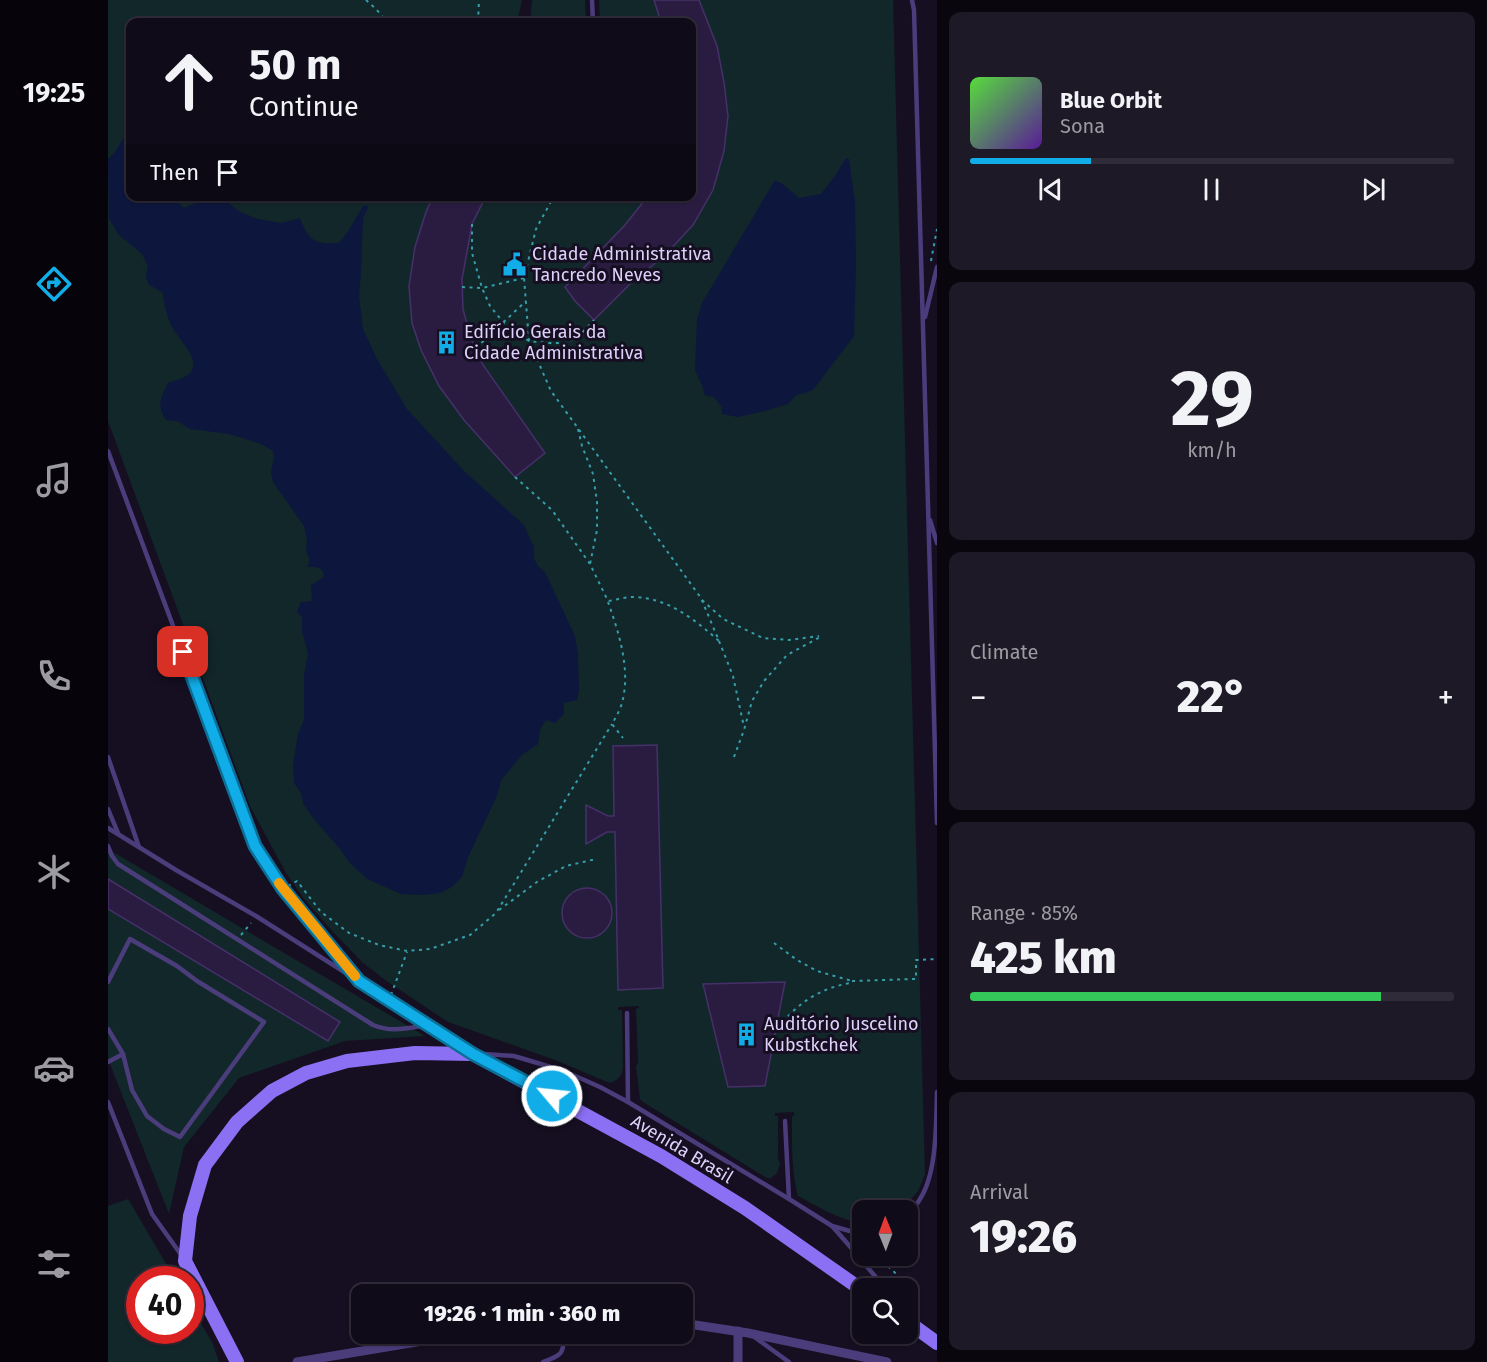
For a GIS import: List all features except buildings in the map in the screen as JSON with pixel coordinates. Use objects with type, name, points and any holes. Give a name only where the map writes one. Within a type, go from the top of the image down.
[{"type":"street","points":[[237,1362],[185,1261],[190,1216],[205,1165],[237,1122],[272,1091],[306,1073],[347,1061],[415,1053],[473,1054]]},
{"type":"street","name":"Avenida Brasil","points":[[473,1054],[661,1156],[745,1208],[852,1283]]},
{"type":"street","points":[[693,1325],[738,1331],[886,1362]]},
{"type":"street","points":[[918,1330],[936,1343]]},
{"type":"street","points":[[738,1331],[738,1362]]},
{"type":"street","points":[[297,1362],[404,1344]]},
{"type":"lane","points":[[592,0],[593,18]]},
{"type":"lane","points":[[912,0],[924,324],[936,823]]},
{"type":"lane","points":[[924,324],[936,267]]},
{"type":"lane","points":[[108,451],[255,846],[283,889],[359,981]]},
{"type":"lane","points":[[928,512],[936,543]]},
{"type":"lane","points":[[108,757],[139,847]]},
{"type":"lane","points":[[108,809],[118,833]]},
{"type":"lane","points":[[108,828],[185,876],[256,916],[473,1054],[514,1056],[564,1071],[628,1102],[832,1226],[877,1278]]},
{"type":"lane","points":[[108,846],[118,864],[373,1025],[393,1030],[428,1025]]},
{"type":"lane","points":[[108,982],[130,939],[264,1022],[180,1137],[164,1130],[147,1116],[132,1090],[123,1054],[108,1030]]},
{"type":"lane","points":[[627,1013],[628,1102]]},
{"type":"lane","points":[[108,1062],[123,1054]]},
{"type":"lane","points":[[918,1202],[930,1179],[935,1137],[936,1092]]},
{"type":"lane","points":[[108,1102],[152,1214],[185,1261]]},
{"type":"lane","points":[[785,1121],[789,1199]]},
{"type":"lane","points":[[832,1226],[852,1232]]},
{"type":"lane","points":[[748,1333],[789,1362]]},
{"type":"lane","points":[[543,1362],[559,1356],[563,1351],[563,1344]]},
{"type":"path","points":[[366,0],[384,18]]},
{"type":"path","points":[[478,18],[479,0]]},
{"type":"path","points":[[551,201],[536,230],[524,278],[529,341],[551,391],[701,598],[723,619],[763,638],[789,640],[822,636],[787,655],[764,681],[752,701],[734,757]]},
{"type":"path","points":[[472,224],[472,253],[482,288],[490,306],[502,322],[529,341],[565,343],[578,338],[594,320]]},
{"type":"path","points":[[930,264],[936,229]]},
{"type":"path","points":[[462,287],[482,288],[524,278]]},
{"type":"path","points":[[476,348],[526,301]]},
{"type":"path","points":[[578,428],[593,474],[597,502],[597,530],[590,564]]},
{"type":"path","points":[[496,913],[612,724],[622,702],[626,670],[619,633],[608,601],[590,564],[552,510],[515,477]]},
{"type":"path","points":[[608,601],[631,597],[655,600],[695,620],[719,641]]},
{"type":"path","points":[[701,598],[733,676],[744,730]]},
{"type":"path","points":[[612,724],[623,738]]},
{"type":"path","points":[[283,889],[297,881],[321,912],[349,933],[378,945],[407,951],[430,949],[470,935],[537,882],[567,866],[596,859]]},
{"type":"path","points":[[238,939],[256,916]]},
{"type":"path","points":[[774,943],[817,971],[852,981],[916,979],[916,960],[936,959]]},
{"type":"path","points":[[389,1000],[407,951]]},
{"type":"path","points":[[783,1022],[792,1011],[824,989],[852,981]]},
{"type":"path","points":[[889,1266],[901,1278]]},
{"type":"green space","points":[[108,0],[522,0],[518,18],[126,18],[126,201],[696,201],[696,18],[600,18],[599,0],[893,0],[925,1175],[918,1191],[910,1200],[852,1200],[852,1221],[837,1216],[798,1196],[792,1156],[792,1116],[794,1112],[775,1113],[775,1116],[778,1116],[780,1164],[777,1173],[767,1178],[643,1102],[640,1099],[636,1067],[638,1063],[636,1009],[639,1008],[638,1006],[618,1007],[618,1010],[622,1010],[623,1067],[619,1077],[610,1083],[552,1059],[448,1022],[363,963],[334,933],[304,899],[286,873],[250,806],[108,421]]},
{"type":"green space","points":[[532,0],[585,0],[586,18],[530,18]]},
{"type":"green space","points":[[108,849],[425,1036],[345,1041],[239,1078],[184,1147],[169,1214],[108,1059]]},
{"type":"green space","points":[[128,1199],[167,1266],[126,1266],[126,1344],[204,1344],[204,1328],[213,1344],[219,1362],[108,1362],[108,1206]]},
{"type":"water","points":[[126,136],[126,201],[177,201],[184,208],[199,201],[226,201],[240,212],[258,219],[282,223],[300,218],[309,236],[318,242],[339,243],[363,206],[369,206],[363,218],[359,296],[363,329],[377,359],[407,409],[465,472],[524,525],[534,547],[534,559],[545,572],[575,636],[578,653],[579,691],[577,700],[564,703],[564,714],[555,723],[546,720],[540,730],[538,744],[522,755],[501,780],[497,796],[468,857],[462,877],[452,887],[440,893],[401,894],[367,879],[349,862],[313,818],[294,783],[293,766],[298,734],[304,720],[304,675],[308,653],[302,632],[302,617],[297,612],[301,602],[312,601],[311,585],[324,577],[324,574],[319,568],[307,567],[310,560],[306,551],[304,526],[273,482],[271,472],[273,451],[261,444],[229,434],[190,429],[177,421],[166,420],[163,415],[160,406],[168,383],[188,375],[192,370],[192,359],[171,325],[163,293],[148,284],[146,275],[148,266],[142,254],[119,235],[109,219],[108,159]]},
{"type":"water","points":[[846,158],[849,159],[855,201],[854,336],[813,390],[796,395],[788,404],[765,411],[738,417],[722,414],[721,406],[714,397],[704,394],[695,370],[697,320],[702,303],[775,180],[799,198],[821,194]]},
{"type":"slow traffic","points":[[279,883],[355,976]]},
{"type":"place","name":"Cidade Administrativa Tancredo Neves","points":[[514,264]]},
{"type":"place","name":"Edifício Gerais da Cidade Administrativa","points":[[446,342]]},
{"type":"place","name":"Auditório Juscelino Kubstkchek","points":[[746,1034]]},
{"type":"route","points":[[183,652],[255,846],[283,889],[359,981],[473,1054],[552,1096]]}]
